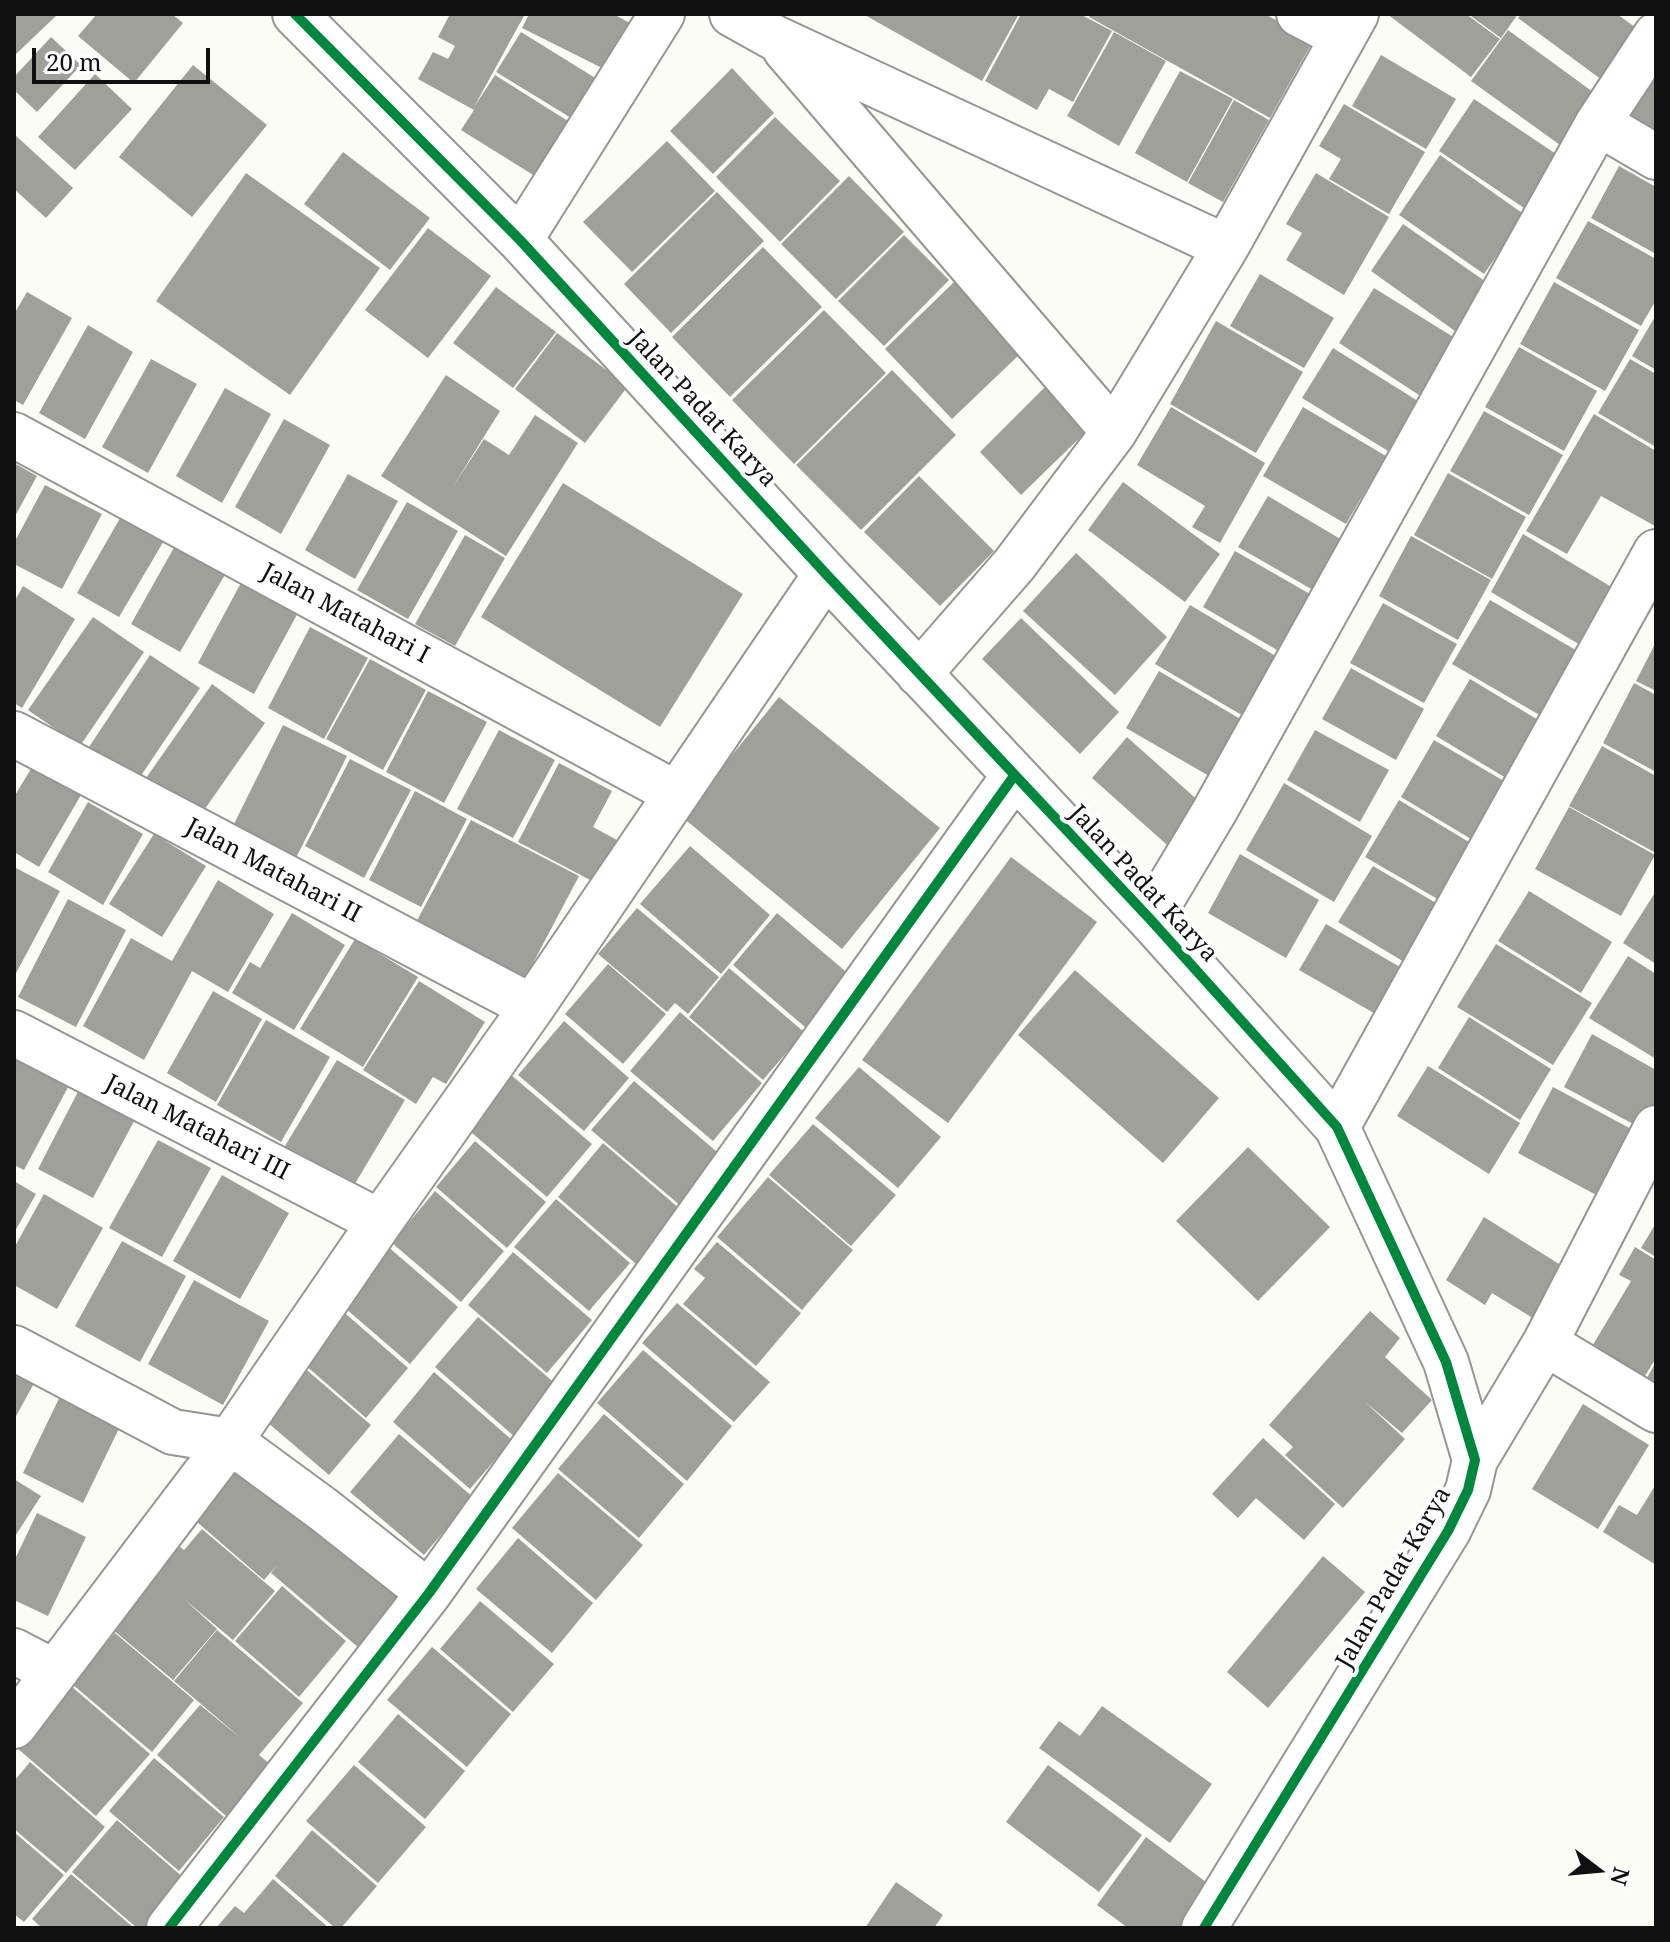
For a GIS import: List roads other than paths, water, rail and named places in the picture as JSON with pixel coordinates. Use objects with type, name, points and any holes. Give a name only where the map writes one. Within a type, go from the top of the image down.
[{"type":"street","name":"Jalan Padat Karya","points":[[295,14],[520,240],[826,574],[1150,919],[1337,1127],[1446,1362],[1475,1460],[1468,1490],[1448,1531],[1204,1928]]},
{"type":"street","points":[[520,240],[662,14]]},
{"type":"street","points":[[732,14],[775,38],[1226,247]]},
{"type":"street","points":[[919,674],[1014,565],[1114,432],[1226,247],[1349,25],[1299,14]]},
{"type":"street","points":[[1150,919],[1214,812],[1598,123],[1656,35]]},
{"type":"street","points":[[775,38],[1114,432]]},
{"type":"street","points":[[1598,123],[1656,157]]},
{"type":"street","name":"Jalan Matahari I","points":[[14,435],[675,793]]},
{"type":"street","points":[[1337,1127],[1656,552]]},
{"type":"street","points":[[14,1726],[230,1441],[532,1007],[826,574]]},
{"type":"street","name":"Jalan Matahari II","points":[[14,734],[532,1007]]},
{"type":"street","points":[[169,1928],[429,1593],[1014,776]]},
{"type":"street","name":"Jalan Matahari III","points":[[14,1033],[380,1222]]},
{"type":"street","points":[[1475,1460],[1545,1343],[1656,1128]]},
{"type":"street","points":[[1545,1343],[1656,1410]]},
{"type":"street","points":[[14,1348],[173,1432],[230,1441],[429,1593]]},
{"type":"street","points":[[14,1651],[54,1672]]}]
